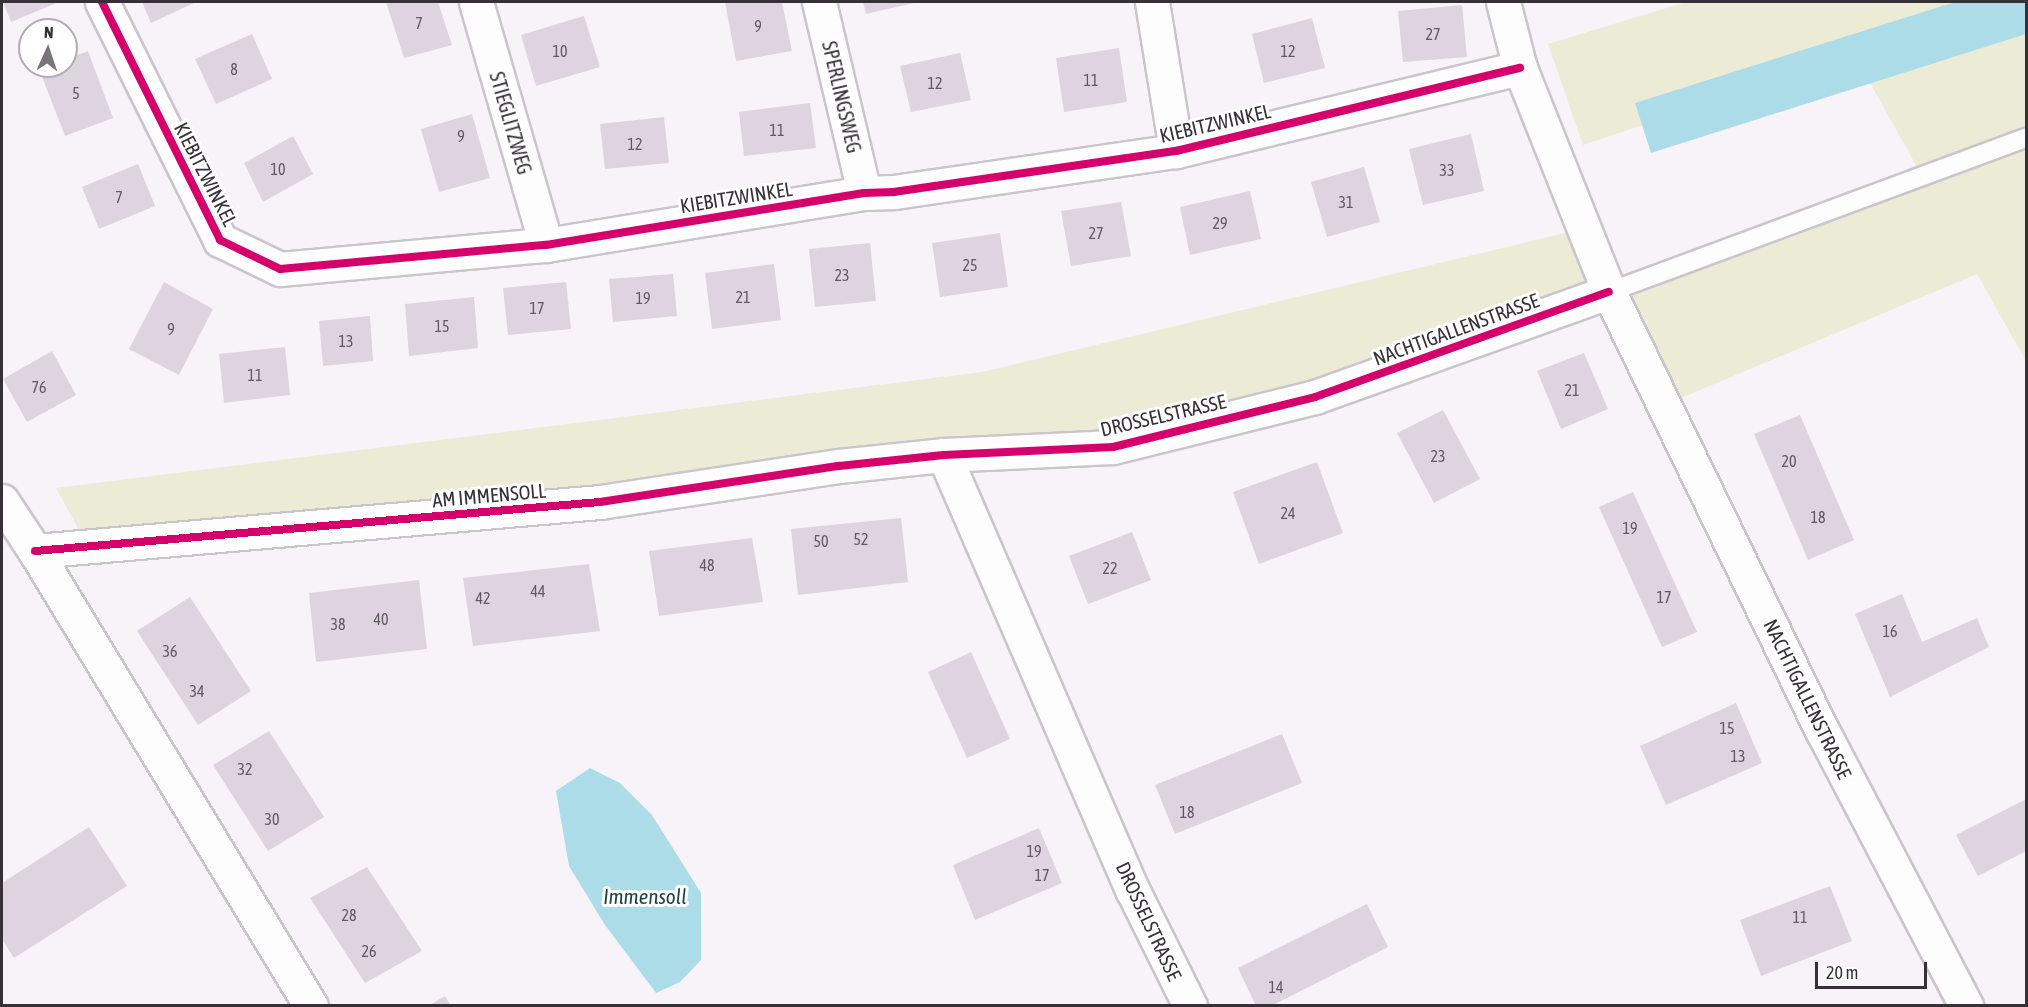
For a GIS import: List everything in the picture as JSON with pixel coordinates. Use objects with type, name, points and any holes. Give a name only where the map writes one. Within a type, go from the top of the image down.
[{"type":"street","name":"KIEBITZWINKEL","points":[[102,2],[220,240],[280,269],[546,245],[864,193],[894,192],[1176,151],[1520,68]]},
{"type":"street","name":"STIEGLITZWEG","points":[[476,2],[546,245]]},
{"type":"street","name":"SPERLINGSWEG","points":[[819,2],[864,193]]},
{"type":"street","points":[[1152,2],[1176,151]]},
{"type":"street","name":"NACHTIGALLENSTRASSE","points":[[1503,2],[1520,68],[1609,292],[1823,732],[1966,1005]]},
{"type":"street","name":"NACHTIGALLENSTRASSE","points":[[1315,397],[1609,292]]},
{"type":"street","name":"DROSSELSTRASSE","points":[[1190,1005],[1133,891],[944,455],[1113,447],[1315,397]]},
{"type":"street","name":"AM IMMENSOLL","points":[[34,551],[600,502],[839,466],[944,455]]},
{"type":"street","points":[[2,501],[311,1005]]},
{"type":"lane","points":[[1609,292],[2026,138]]},
{"type":"green space","points":[[1686,2],[2026,2],[2026,361],[1977,274],[1664,405],[1609,292],[1922,176],[1854,54],[1583,145],[1548,44]]},
{"type":"green space","points":[[1578,230],[1609,292],[1113,447],[84,539],[56,488],[982,372]]},
{"type":"water","points":[[1955,2],[2026,2],[2026,34],[1651,153],[1635,103]]},
{"type":"water","name":"Immensoll","points":[[590,768],[620,783],[652,815],[701,893],[701,960],[680,982],[656,993],[605,925],[569,866],[556,791]]},
{"type":"building","points":[[3,2],[59,2],[18,18],[11,22]]},
{"type":"building","points":[[142,2],[196,2],[151,23]]},
{"type":"building","points":[[386,2],[438,2],[452,45],[404,58]]},
{"type":"building","points":[[725,2],[782,2],[792,51],[736,61]]},
{"type":"building","points":[[863,2],[918,2],[866,14]]},
{"type":"building","points":[[1462,5],[1467,57],[1403,62],[1398,11]]},
{"type":"building","points":[[584,16],[600,67],[536,86],[521,35]]},
{"type":"building","points":[[1312,18],[1325,68],[1264,83],[1252,34]]},
{"type":"building","points":[[252,34],[272,79],[216,104],[195,59]]},
{"type":"building","points":[[1119,48],[1127,102],[1064,112],[1056,58]]},
{"type":"building","points":[[88,51],[113,118],[65,136],[42,78],[78,78],[78,55]]},
{"type":"building","points":[[960,53],[971,100],[911,112],[900,66]]},
{"type":"building","points":[[810,103],[816,148],[744,156],[739,112]]},
{"type":"building","points":[[472,114],[490,178],[439,192],[421,129]]},
{"type":"building","points":[[664,117],[669,163],[605,169],[600,124]]},
{"type":"building","points":[[1471,134],[1484,191],[1423,205],[1409,149]]},
{"type":"building","points":[[293,136],[313,174],[263,202],[244,163]]},
{"type":"building","points":[[138,164],[155,206],[99,229],[82,187]]},
{"type":"building","points":[[1364,167],[1380,222],[1327,237],[1311,182]]},
{"type":"building","points":[[1250,191],[1261,239],[1190,255],[1180,207]]},
{"type":"building","points":[[1121,202],[1131,256],[1071,266],[1061,211]]},
{"type":"building","points":[[1000,233],[1008,287],[940,297],[932,243]]},
{"type":"building","points":[[870,243],[876,301],[815,307],[809,249]]},
{"type":"building","points":[[774,264],[781,320],[712,329],[705,273]]},
{"type":"building","points":[[673,274],[677,316],[613,322],[609,279]]},
{"type":"building","points":[[164,282],[213,309],[179,375],[129,349]]},
{"type":"building","points":[[566,282],[571,329],[508,335],[503,288]]},
{"type":"building","points":[[474,297],[478,348],[409,356],[405,304]]},
{"type":"building","points":[[370,316],[373,361],[323,366],[319,321]]},
{"type":"building","points":[[285,347],[290,395],[224,403],[219,354]]},
{"type":"building","points":[[52,351],[76,395],[27,422],[3,379]]},
{"type":"building","points":[[1584,353],[1608,409],[1561,429],[1537,371]]},
{"type":"building","points":[[1443,410],[1480,479],[1434,503],[1397,433]]},
{"type":"building","points":[[1800,415],[1854,540],[1808,560],[1754,434]]},
{"type":"building","points":[[1317,462],[1343,533],[1259,564],[1233,492]]},
{"type":"building","points":[[1633,492],[1697,632],[1662,647],[1599,507]]},
{"type":"building","points":[[901,518],[908,582],[798,595],[791,529]]},
{"type":"building","points":[[1132,532],[1151,580],[1088,604],[1069,556]]},
{"type":"building","points":[[752,538],[763,602],[659,616],[649,551]]},
{"type":"building","points":[[589,564],[600,631],[473,646],[463,578]]},
{"type":"building","points":[[419,580],[427,649],[316,662],[309,593]]},
{"type":"building","points":[[1902,594],[1922,642],[1977,618],[1989,647],[1890,697],[1855,614]]},
{"type":"building","points":[[190,597],[251,691],[198,725],[137,631]]},
{"type":"building","points":[[971,652],[1010,739],[967,758],[928,672]]},
{"type":"building","points":[[1736,703],[1762,763],[1666,805],[1640,746]]},
{"type":"building","points":[[269,731],[324,817],[268,851],[213,765]]},
{"type":"building","points":[[1282,734],[1302,783],[1175,834],[1155,785]]},
{"type":"building","points":[[2026,799],[2026,851],[1978,876],[1956,835]]},
{"type":"building","points":[[89,827],[127,886],[14,958],[2,939],[2,883]]},
{"type":"building","points":[[1039,828],[1062,883],[975,920],[953,865]]},
{"type":"building","points":[[367,867],[422,951],[365,983],[310,898]]},
{"type":"building","points":[[1830,886],[1852,941],[1761,976],[1740,920]]},
{"type":"building","points":[[1367,904],[1388,947],[1271,1006],[1256,1006],[1238,968]]},
{"type":"building","points":[[445,996],[451,1006],[428,1006]]},
{"type":"cycle path","points":[[102,2],[220,240],[280,269],[546,245],[864,193],[894,192],[1176,151],[1520,68]]},
{"type":"cycle path","points":[[35,551],[600,502],[839,466],[944,455],[1113,447],[1315,397],[1609,292]]}]
